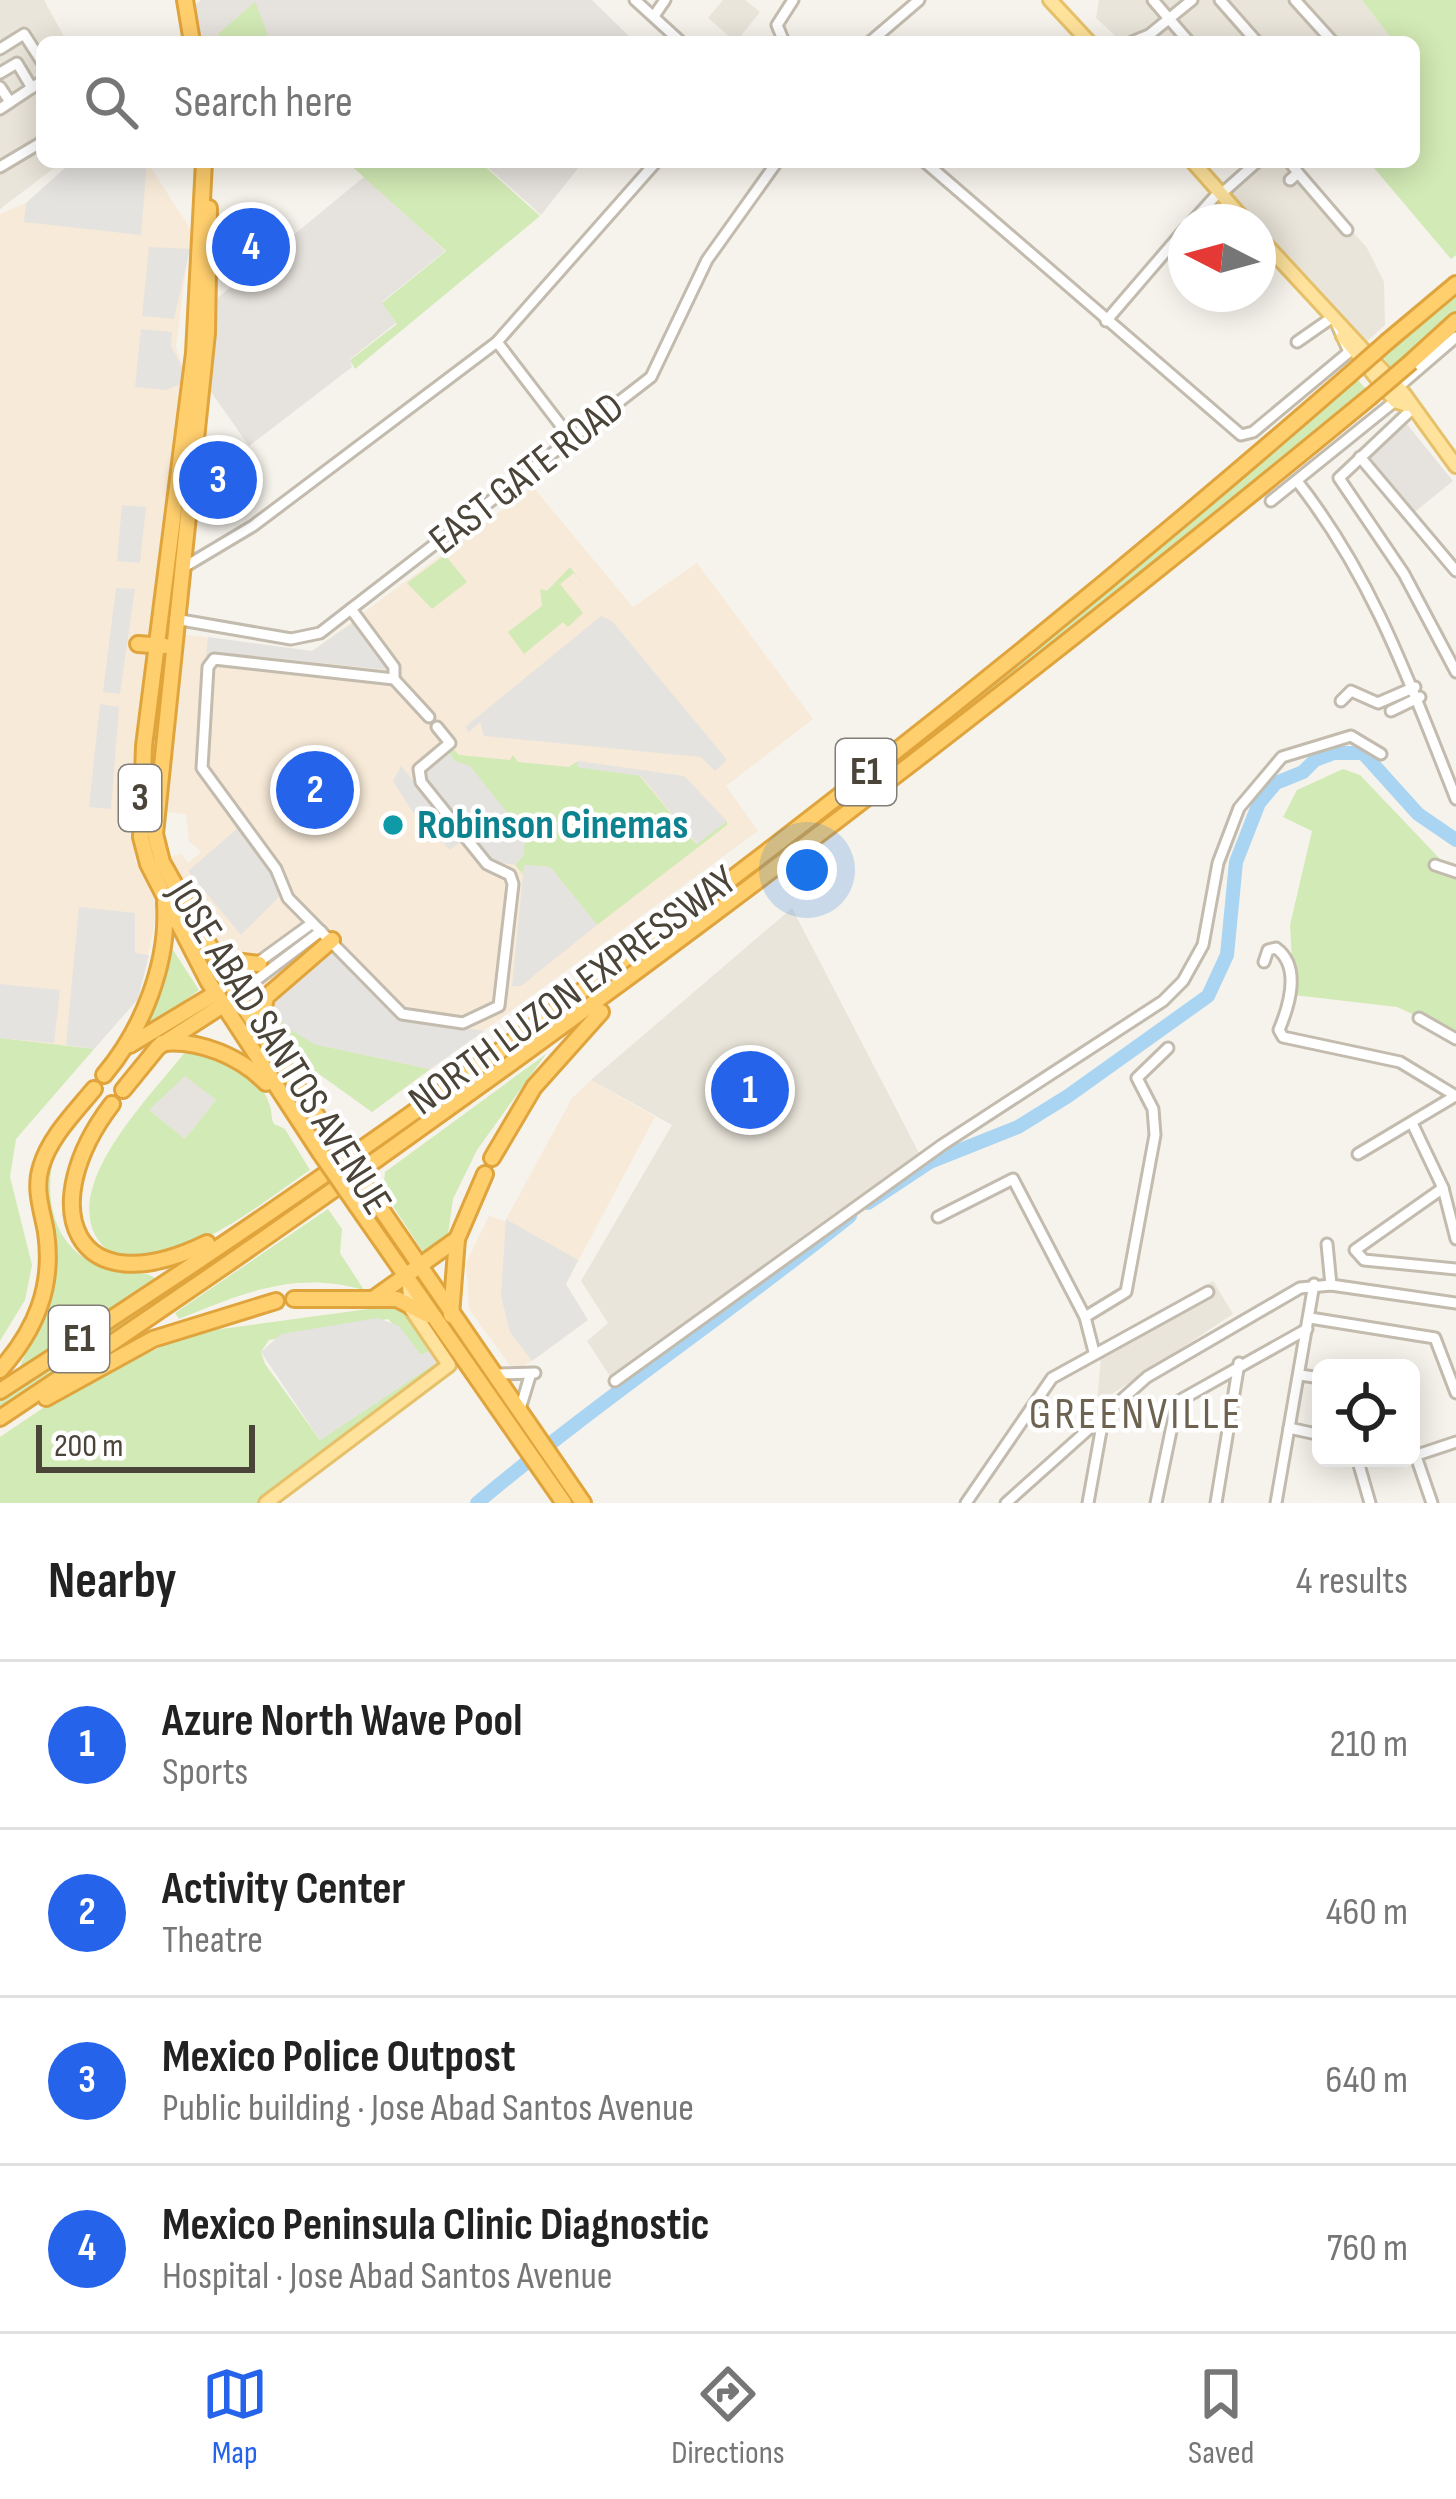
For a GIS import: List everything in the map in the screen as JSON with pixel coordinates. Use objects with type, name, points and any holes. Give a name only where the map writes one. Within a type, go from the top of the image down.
[{"type":"highway","points":[[185,0],[191,36]]},
{"type":"highway","name":"JOSE ABAD SANTOS AVENUE","points":[[204,168],[212,229],[140,820],[145,856],[219,999],[319,1151],[407,1280],[496,1374],[520,1409],[529,1437]]},
{"type":"highway","name":"NORTH LUZON EXPRESSWAY","points":[[0,1391],[520,1033],[814,813],[1144,552],[1456,284]]},
{"type":"highway","name":"NORTH LUZON EXPRESSWAY","points":[[0,1421],[300,1217],[653,964],[882,791],[1370,397],[1456,321]]},
{"type":"highway","name":"JOSE ABAD SANTOS AVENUE","points":[[188,444],[181,569],[159,757],[157,847],[261,1035],[419,1267],[443,1317],[554,1473],[583,1503]]},
{"type":"highway","points":[[159,757],[154,730],[161,646],[185,517]]},
{"type":"highway","points":[[138,644],[161,646]]},
{"type":"highway","points":[[130,1045],[162,945],[165,897]]},
{"type":"highway","points":[[261,1035],[262,1003],[321,932]]},
{"type":"highway","points":[[217,959],[259,964]]},
{"type":"highway","points":[[493,1158],[515,1115],[559,1054],[653,964]]},
{"type":"highway","points":[[123,1090],[162,1043],[219,999]]},
{"type":"highway","points":[[104,1075],[130,1045],[219,999]]},
{"type":"highway","points":[[162,1043],[191,1045],[238,1060],[294,1113]]},
{"type":"highway","points":[[0,1370],[29,1331],[45,1296],[48,1258],[38,1190],[42,1162],[94,1089]]},
{"type":"highway","points":[[112,1105],[85,1140],[73,1174],[73,1222],[98,1256],[127,1265],[163,1262],[260,1216]]},
{"type":"highway","points":[[294,1299],[380,1299],[443,1317],[457,1240],[484,1174]]},
{"type":"highway","points":[[380,1299],[457,1240]]},
{"type":"highway","points":[[0,1421],[153,1339],[276,1301]]},
{"type":"highway","name":"JOSE ABAD SANTOS AVENUE","points":[[554,1473],[564,1503]]},
{"type":"main road","points":[[1050,0],[1083,36]]},
{"type":"main road","points":[[1198,168],[1230,204]]},
{"type":"main road","points":[[1276,257],[1456,466]]},
{"type":"main road","points":[[266,1503],[449,1365],[410,1306],[407,1280]]},
{"type":"street","points":[[635,0],[675,36]]},
{"type":"street","points":[[654,16],[665,0]]},
{"type":"street","points":[[780,36],[777,25],[793,0]]},
{"type":"street","points":[[877,36],[919,0]]},
{"type":"street","points":[[1153,0],[1185,36]]},
{"type":"street","points":[[1151,36],[1192,0]]},
{"type":"street","points":[[1220,0],[1252,36]]},
{"type":"street","points":[[1295,0],[1328,36]]},
{"type":"street","points":[[0,49],[24,34],[36,53]]},
{"type":"street","points":[[0,73],[17,63],[36,83]]},
{"type":"street","points":[[0,87],[5,106],[36,85]]},
{"type":"street","points":[[0,167],[36,146]]},
{"type":"street","points":[[181,569],[253,526],[497,342],[651,168]]},
{"type":"street","name":"EAST GATE ROAD","points":[[176,620],[291,640],[320,633],[651,377],[707,260],[773,168]]},
{"type":"street","points":[[932,168],[1244,436],[1349,352],[1333,322],[1297,342]]},
{"type":"street","points":[[1209,204],[1250,168]]},
{"type":"street","points":[[1292,168],[1294,177],[1347,230]]},
{"type":"street","points":[[1106,321],[1168,249]]},
{"type":"street","points":[[1456,337],[1340,480],[1456,672]]},
{"type":"street","points":[[497,342],[572,440]]},
{"type":"street","points":[[1271,501],[1403,401]]},
{"type":"street","points":[[1360,457],[1456,571]]},
{"type":"street","points":[[1297,481],[1364,579],[1418,692],[1456,800]]},
{"type":"street","points":[[351,609],[394,667],[394,679]]},
{"type":"street","points":[[1442,642],[1456,635]]},
{"type":"street","points":[[429,717],[394,679],[218,659],[210,662],[202,768],[321,932],[402,1014],[464,1023],[499,1006],[513,884],[510,875],[488,864],[421,782],[419,770],[450,742],[437,727]]},
{"type":"street","points":[[1341,701],[1351,691],[1378,703],[1418,692]]},
{"type":"street","points":[[1391,711],[1418,692]]},
{"type":"street","points":[[615,1381],[942,1145],[1163,1001],[1196,962],[1229,827],[1271,766],[1335,737],[1351,736],[1381,754]]},
{"type":"street","points":[[1435,865],[1456,872]]},
{"type":"street","points":[[234,990],[259,964],[321,932]]},
{"type":"street","points":[[219,999],[321,932]]},
{"type":"street","points":[[1264,962],[1267,952],[1276,948],[1286,955],[1290,1010],[1275,1023],[1283,1037],[1400,1062],[1456,1096],[1358,1154]]},
{"type":"street","points":[[1419,1018],[1456,1039]]},
{"type":"street","points":[[1084,1317],[1126,1292],[1155,1135],[1153,1108],[1137,1078],[1168,1048]]},
{"type":"street","points":[[1412,1123],[1443,1188],[1456,1239]]},
{"type":"street","points":[[938,1217],[1013,1179],[1084,1317],[1094,1352]]},
{"type":"street","points":[[1443,1188],[1355,1250],[1364,1261],[1456,1269]]},
{"type":"street","points":[[1327,1244],[1330,1285]]},
{"type":"street","points":[[1276,1503],[1314,1284]]},
{"type":"street","points":[[1006,1503],[1147,1377],[1314,1284],[1456,1303]]},
{"type":"street","points":[[966,1503],[1044,1387],[1094,1352],[1208,1292]]},
{"type":"street","points":[[1156,1503],[1177,1402],[1308,1324],[1435,1338],[1456,1393]]},
{"type":"street","points":[[1216,1503],[1239,1364]]},
{"type":"street","points":[[496,1374],[533,1375],[520,1409]]},
{"type":"street","points":[[1300,1376],[1312,1377]]},
{"type":"street","points":[[1088,1503],[1104,1414]]},
{"type":"street","points":[[1289,1428],[1312,1433]]},
{"type":"street","points":[[1420,1454],[1456,1442]]},
{"type":"street","points":[[1420,1465],[1432,1503]]},
{"type":"street","points":[[1360,1467],[1370,1503]]},
{"type":"shaded area","points":[[0,0],[44,0],[64,36],[36,36],[36,168],[54,168],[0,209]]},
{"type":"shaded area","points":[[201,0],[592,0],[629,36],[197,36],[194,6]]},
{"type":"shaded area","points":[[723,0],[745,0],[760,12],[741,36],[729,36],[708,18]]},
{"type":"shaded area","points":[[1099,0],[1362,0],[1389,36],[1116,36],[1096,18]]},
{"type":"shaded area","points":[[65,168],[151,168],[191,230],[176,347],[183,369],[131,807],[135,861],[158,903],[157,914],[138,999],[94,1049],[0,1038],[0,214],[26,203]]},
{"type":"shaded area","points":[[65,168],[147,168],[141,235],[24,222],[26,203]]},
{"type":"shaded area","points":[[489,168],[578,168],[541,215]]},
{"type":"shaded area","points":[[1253,168],[1296,168],[1367,248],[1384,282],[1385,325],[1362,346],[1276,243],[1276,204],[1237,204],[1224,193]]},
{"type":"shaded area","points":[[365,176],[445,251],[382,302],[396,323],[350,359],[352,367],[249,446],[207,386],[215,300]]},
{"type":"shaded area","points":[[149,247],[190,249],[174,319],[142,316]]},
{"type":"shaded area","points":[[141,329],[172,332],[171,346],[183,369],[181,384],[166,390],[135,387]]},
{"type":"shaded area","points":[[1405,422],[1453,481],[1412,514],[1363,458]]},
{"type":"shaded area","points":[[233,477],[254,504],[226,526],[205,498]]},
{"type":"shaded area","points":[[533,487],[633,607],[697,563],[813,719],[726,786],[758,831],[372,1112],[294,1056],[254,1002],[169,857],[181,854],[188,863],[201,852],[189,841],[186,814],[165,812],[182,634],[312,651]]},
{"type":"shaded area","points":[[122,505],[146,507],[140,563],[117,561]]},
{"type":"shaded area","points":[[116,588],[135,589],[120,694],[103,692]]},
{"type":"shaded area","points":[[601,616],[613,622],[727,760],[715,771],[701,757],[484,736],[480,722],[469,732],[465,727]]},
{"type":"shaded area","points":[[357,620],[388,670],[217,652],[206,658],[208,637],[312,651]]},
{"type":"shaded area","points":[[100,704],[119,707],[111,809],[89,807]]},
{"type":"shaded area","points":[[448,751],[455,761],[470,766],[525,835],[524,855],[515,865],[492,861],[425,780],[424,773]]},
{"type":"shaded area","points":[[578,761],[684,776],[727,821],[697,844],[641,776],[577,767]]},
{"type":"shaded area","points":[[401,766],[463,840],[450,850],[412,811],[393,781]]},
{"type":"shaded area","points":[[239,827],[269,865],[282,894],[241,935],[188,871]]},
{"type":"shaded area","points":[[524,865],[550,867],[597,925],[521,986],[512,986]]},
{"type":"shaded area","points":[[79,907],[135,913],[135,953],[149,955],[138,999],[94,1049],[66,1045]]},
{"type":"shaded area","points":[[792,908],[919,1153],[615,1384],[587,1341],[608,1323],[581,1281],[672,1125],[591,1080]]},
{"type":"shaded area","points":[[338,948],[399,1016],[484,1031],[430,1069],[314,1044],[285,1026],[270,1004]]},
{"type":"shaded area","points":[[0,984],[60,990],[54,1043],[0,1038]]},
{"type":"shaded area","points":[[185,1075],[216,1100],[185,1139],[149,1110]]},
{"type":"shaded area","points":[[591,1080],[655,1117],[566,1284],[588,1320],[521,1368],[511,1367],[469,1309],[466,1263],[489,1216],[505,1221],[572,1098]]},
{"type":"shaded area","points":[[506,1219],[578,1260],[566,1284],[588,1320],[532,1361],[510,1332],[501,1296]]},
{"type":"shaded area","points":[[1213,1281],[1233,1314],[1097,1404],[1102,1344]]},
{"type":"shaded area","points":[[378,1318],[399,1326],[421,1355],[432,1349],[440,1360],[320,1440],[261,1352],[281,1334]]},
{"type":"green space","points":[[1362,0],[1456,0],[1456,255],[1451,259],[1374,168],[1420,168],[1420,36],[1389,36]]},
{"type":"green space","points":[[255,2],[268,35],[219,36]]},
{"type":"green space","points":[[354,168],[487,168],[540,216],[355,369],[350,360],[397,324],[382,303],[446,251]]},
{"type":"green space","points":[[1456,295],[1456,311],[1391,367],[1383,357]]},
{"type":"green space","points":[[1357,379],[1366,389],[877,784],[601,991],[600,985],[1010,671]]},
{"type":"green space","points":[[445,555],[467,582],[432,609],[407,583]]},
{"type":"green space","points":[[570,567],[596,602],[574,573],[560,584],[583,613],[568,627],[563,622],[524,654],[508,632],[542,606],[540,589],[547,591]]},
{"type":"green space","points":[[452,748],[459,755],[510,760],[513,755],[518,762],[569,767],[578,761],[578,767],[638,774],[696,844],[727,821],[727,825],[597,925],[550,867],[525,865],[523,874],[515,865],[524,855],[453,759],[448,751]]},
{"type":"green space","points":[[1343,769],[1360,775],[1441,860],[1438,867],[1456,876],[1456,1034],[1397,1007],[1294,995],[1290,925],[1312,831],[1283,817],[1297,790]]},
{"type":"green space","points":[[171,947],[199,990],[150,1026],[147,1021],[165,952]]},
{"type":"green space","points":[[270,1004],[314,1044],[430,1069],[372,1112],[294,1056],[267,1022]]},
{"type":"green space","points":[[0,1038],[94,1049],[16,1139],[10,1177],[32,1265],[25,1300],[0,1341]]},
{"type":"green space","points":[[181,1047],[246,1073],[264,1093],[274,1124],[285,1129],[310,1170],[192,1244],[140,1257],[113,1255],[94,1233],[89,1207],[95,1180],[128,1122],[185,1052],[175,1052]],"holes":[[[185,1076],[216,1100],[185,1139],[149,1110]]]},
{"type":"green space","points":[[546,1054],[477,1150],[453,1199],[447,1242],[425,1255],[383,1191],[385,1172]]},
{"type":"green space","points":[[56,1147],[50,1186],[64,1238],[92,1263],[156,1279],[19,1369],[52,1289],[42,1188]]},
{"type":"green space","points":[[322,1183],[326,1190],[0,1414],[0,1397]]},
{"type":"green space","points":[[328,1209],[342,1229],[340,1253],[364,1290],[315,1282],[270,1287],[179,1319],[175,1313]]},
{"type":"green space","points":[[390,1306],[408,1313],[432,1349],[422,1356],[388,1319],[269,1340],[261,1352],[320,1440],[440,1360],[443,1365],[259,1503],[0,1503],[0,1437],[77,1385],[192,1333]]},
{"type":"water","points":[[767,1067],[780,1085],[761,1097],[750,1116],[732,1100],[727,1085],[741,1083]]},
{"type":"waterway","points":[[868,1203],[930,1162],[1018,1127],[1208,996],[1227,955],[1236,862],[1259,803],[1276,783],[1334,753],[1363,753],[1418,814],[1456,840]]},
{"type":"waterway","points":[[477,1503],[850,1216]]},
{"type":"place","name":"Mexico Peninsula Clinic Diagnostic","points":[[251,247]]},
{"type":"place","name":"Mexico Police Outpost","points":[[218,480]]},
{"type":"place","name":"Activity Center","points":[[315,790]]},
{"type":"place","name":"Robinson Cinemas","points":[[393,825]]},
{"type":"place","name":"Azure North Wave Pool","points":[[750,1090]]},
{"type":"district","name":"GREENVILLE","points":[[1136,1414]]}]
